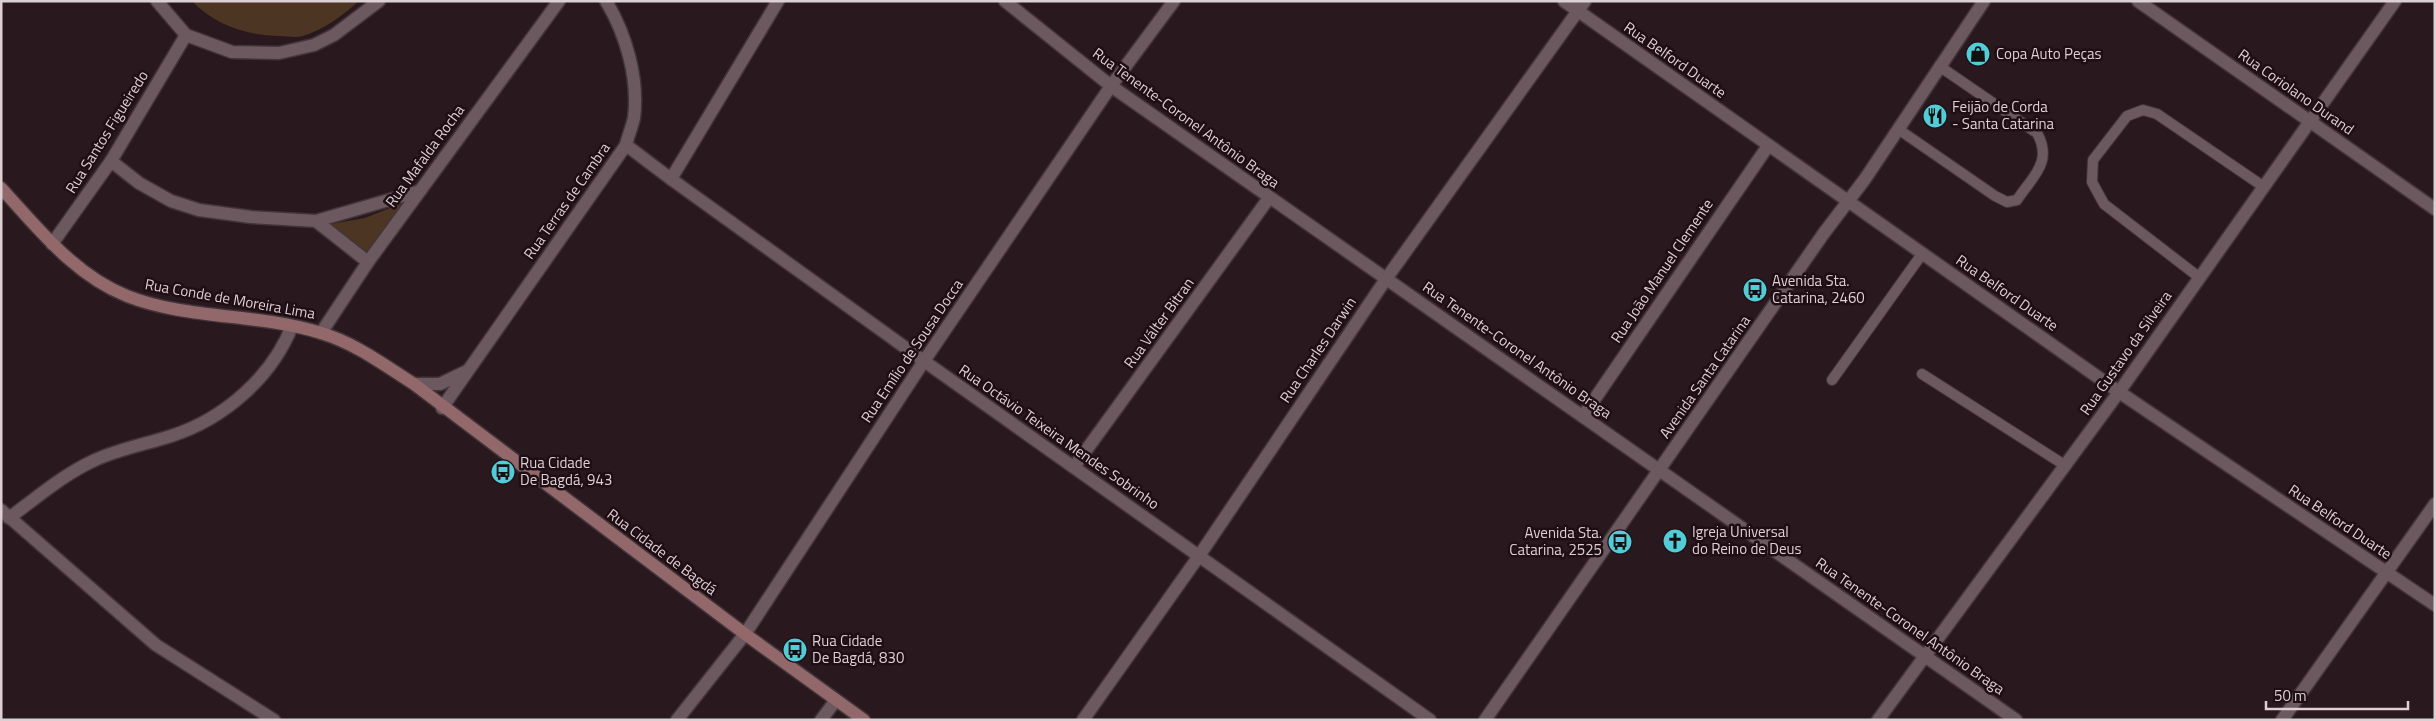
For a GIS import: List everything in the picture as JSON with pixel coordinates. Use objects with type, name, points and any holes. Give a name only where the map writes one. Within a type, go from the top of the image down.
[{"type":"main road","name":"Rua Conde de Moreira Lima","points":[[1,188],[52,244],[91,277],[127,296],[172,308],[292,326],[321,333],[375,359],[414,384],[442,408]]},
{"type":"main road","name":"Rua Cidade de Bagdá","points":[[442,408],[745,634],[864,720]]},
{"type":"street","points":[[157,1],[186,35],[232,52],[279,53],[314,45],[334,35],[378,1]]},
{"type":"street","name":"Rua Mafalda Rocha","points":[[321,333],[368,262],[559,1]]},
{"type":"street","points":[[606,1],[620,26],[631,62],[634,118],[626,145]]},
{"type":"street","points":[[671,179],[778,1]]},
{"type":"street","name":"Rua Tenente-Coronel Antônio Braga","points":[[1005,1],[1111,86],[1269,198],[1661,469],[2016,720]]},
{"type":"street","name":"Rua Emílio de Sousa Docca","points":[[677,720],[745,634],[924,361],[1111,86],[1174,1]]},
{"type":"street","name":"Rua Belford Duarte","points":[[1564,1],[1581,6],[1768,146],[1847,202],[2119,392],[2435,605]]},
{"type":"street","name":"Avenida Santa Catarina","points":[[1485,720],[1560,610],[1661,469],[1898,129],[1984,1]]},
{"type":"street","name":"Rua Coriolano Durand","points":[[2138,1],[2435,209]]},
{"type":"street","name":"Rua Gustavo da Silveira","points":[[1878,720],[1923,656],[2066,466],[2395,1]]},
{"type":"street","name":"Rua Charles Darwin","points":[[1083,720],[1199,556],[1386,279],[1581,6]]},
{"type":"street","name":"Rua Santos Figueiredo","points":[[52,244],[111,161],[186,35]]},
{"type":"street","name":"Rua Terras de Cambra","points":[[442,408],[626,145],[671,179]]},
{"type":"street","name":"Rua João Manuel Clemente","points":[[1583,416],[1768,146]]},
{"type":"street","points":[[111,161],[146,187],[171,201],[199,210],[250,217],[316,221],[420,191]]},
{"type":"street","name":"Rua Octávio Teixeira Mendes Sobrinho","points":[[671,179],[1430,720]]},
{"type":"street","name":"Rua Válter Bitran","points":[[1074,466],[1269,198]]},
{"type":"street","points":[[316,221],[368,262]]},
{"type":"street","points":[[274,720],[156,644],[5,514],[94,460],[188,430],[224,409],[251,388],[270,368],[284,346],[292,326]]},
{"type":"street","name":"Rua Terras de Cambra","points":[[414,384],[440,384],[469,370]]},
{"type":"street","points":[[2282,720],[2435,504]]},
{"type":"street","points":[[821,720],[836,700]]},
{"type":"lane","points":[[1898,129],[1995,196],[2007,202],[2017,200],[2044,160],[2044,146],[2037,133],[1939,66]]},
{"type":"lane","points":[[2200,278],[2104,204],[2092,182],[2093,160],[2128,116],[2143,110],[2157,114],[2264,187]]},
{"type":"lane","points":[[1832,380],[1922,254]]},
{"type":"lane","points":[[1922,374],[2066,466]]},
{"type":"shaded area","points":[[192,1],[359,1],[326,26],[303,36],[294,37],[255,34],[232,28],[211,17]]},
{"type":"shaded area","points":[[405,202],[370,254],[325,225],[365,218]]},
{"type":"place","name":"Copa Auto Peças","points":[[1978,54]]},
{"type":"place","name":"Feijão de Corda - Santa Catarina","points":[[1935,116]]},
{"type":"place","name":"Avenida Sta. Catarina, 2460","points":[[1755,290]]},
{"type":"place","name":"Rua Cidade De Bagdá, 943","points":[[503,472]]},
{"type":"place","name":"Igreja Universal do Reino de Deus","points":[[1675,541]]},
{"type":"place","name":"Avenida Sta. Catarina, 2525","points":[[1620,542]]},
{"type":"place","name":"Rua Cidade De Bagdá, 830","points":[[795,650]]}]
